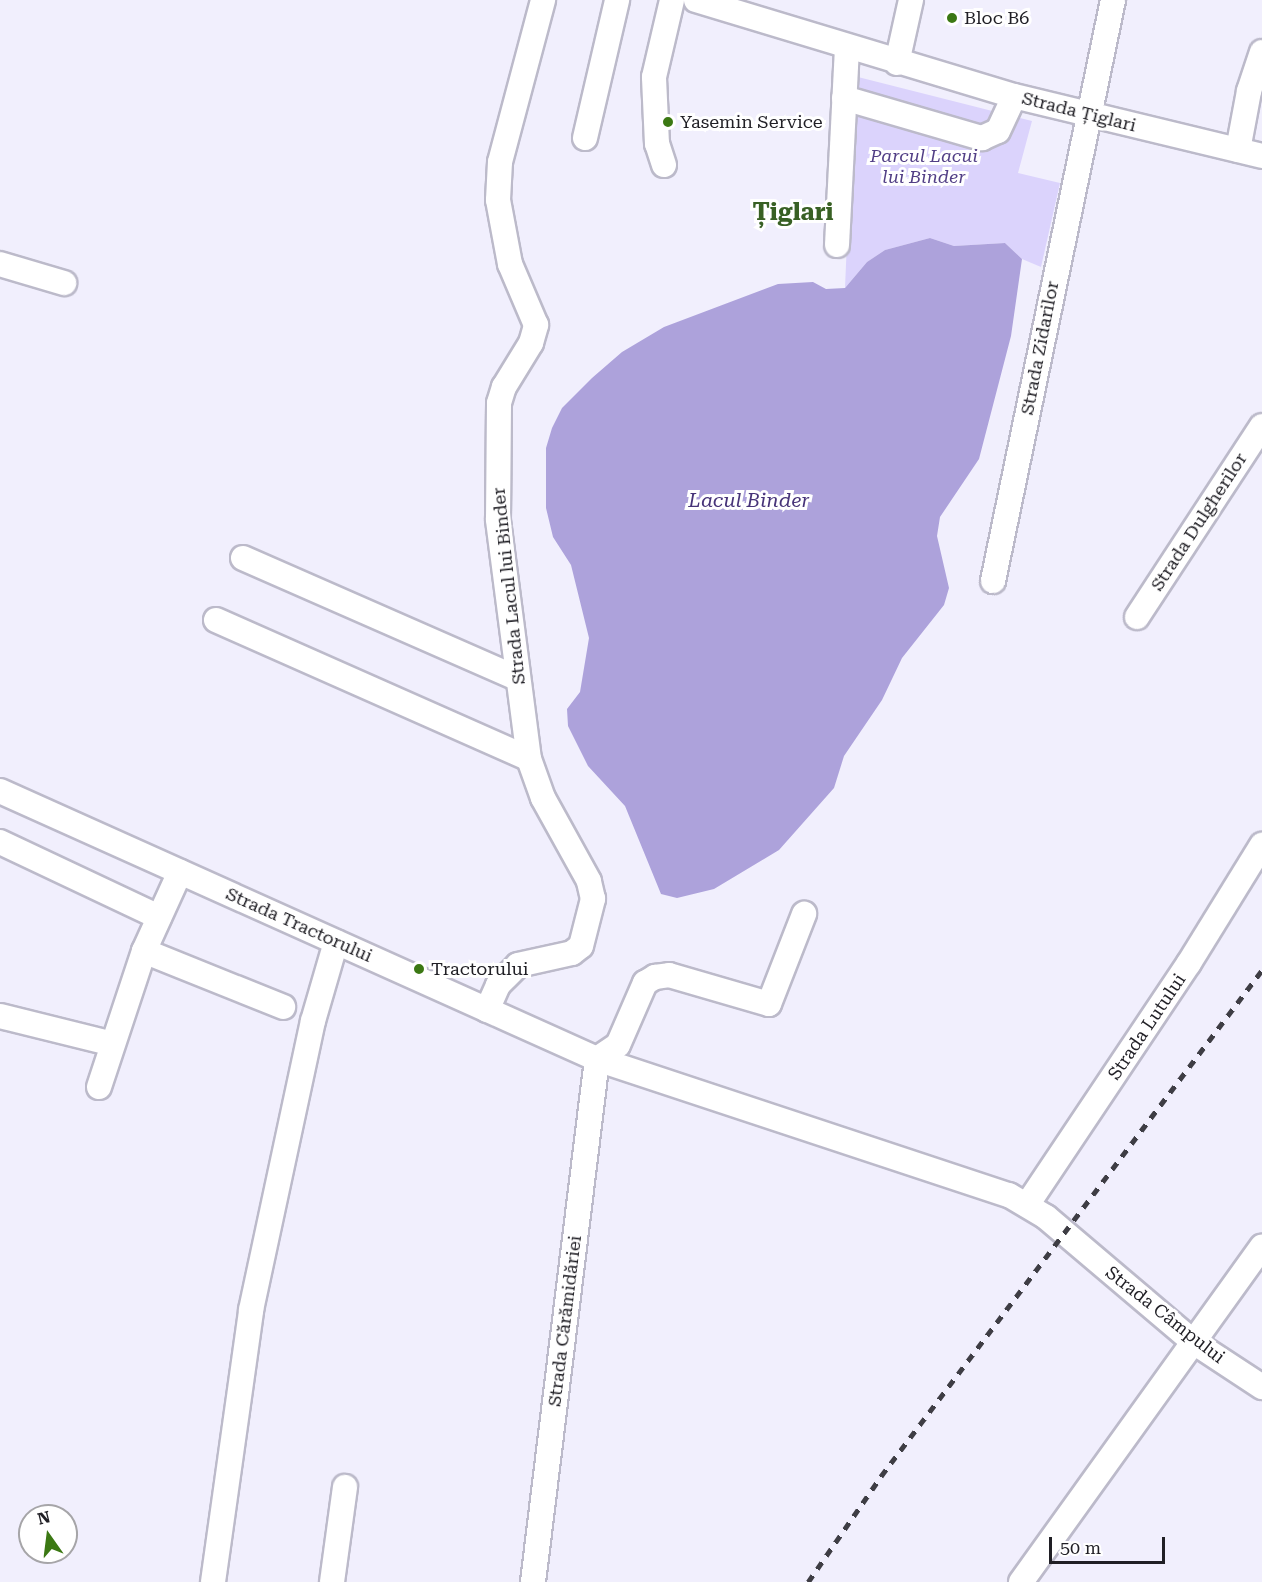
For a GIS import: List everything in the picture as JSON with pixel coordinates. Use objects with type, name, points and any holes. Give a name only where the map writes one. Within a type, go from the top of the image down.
[{"type":"street","name":"Strada Lacul lui Binder","points":[[487,1010],[498,985],[518,965],[572,953],[581,946],[593,899],[589,881],[543,798],[529,759],[498,519],[497,417],[504,387],[531,343],[536,325],[510,264],[498,200],[500,162],[508,122],[543,0]]},
{"type":"street","points":[[585,138],[617,0]]},
{"type":"street","points":[[663,165],[657,144],[654,77],[672,0]]},
{"type":"street","name":"Strada Țiglari","points":[[696,0],[847,48],[1014,96],[1262,156]]},
{"type":"street","points":[[897,63],[911,0]]},
{"type":"street","name":"Strada Zidarilor","points":[[993,581],[1113,0]]},
{"type":"street","points":[[837,245],[847,48]]},
{"type":"street","points":[[1238,150],[1249,91],[1262,52]]},
{"type":"street","points":[[844,98],[982,138],[998,131],[1014,96]]},
{"type":"street","points":[[0,264],[64,283]]},
{"type":"street","name":"Strada Dulgherilor","points":[[1137,617],[1262,426]]},
{"type":"street","points":[[243,558],[518,679]]},
{"type":"street","points":[[216,620],[529,759]]},
{"type":"street","name":"Strada Tractorului","points":[[0,791],[597,1059],[988,1187],[1027,1205]]},
{"type":"street","points":[[1,844],[159,917]]},
{"type":"street","name":"Strada Lutului","points":[[1027,1205],[1189,963],[1262,845]]},
{"type":"street","points":[[99,1087],[144,951],[180,872]]},
{"type":"street","points":[[597,1059],[618,1045],[645,983],[655,977],[669,975],[769,1004],[804,914]]},
{"type":"street","points":[[213,1582],[251,1310],[313,1021],[336,942]]},
{"type":"street","points":[[144,951],[283,1007]]},
{"type":"street","points":[[0,1016],[113,1044]]},
{"type":"street","name":"Strada Cărămidăriei","points":[[533,1582],[597,1059]]},
{"type":"street","name":"Strada Câmpului","points":[[1027,1205],[1192,1341],[1262,1387]]},
{"type":"street","points":[[1022,1582],[1192,1341],[1262,1247]]},
{"type":"street","points":[[332,1582],[345,1487]]},
{"type":"green space","name":"Parcul Lacui lui Binder","points":[[854,76],[1032,121],[1018,173],[1060,183],[1041,267],[1022,259],[1005,243],[954,246],[930,238],[885,250],[867,262],[845,288]]},
{"type":"water","name":"Lacul Binder","points":[[930,238],[954,246],[1005,243],[1022,259],[1011,336],[979,459],[940,517],[937,536],[949,588],[944,605],[902,658],[882,700],[844,756],[834,788],[779,850],[714,889],[677,898],[661,894],[625,806],[588,766],[568,726],[567,709],[580,692],[589,638],[571,565],[553,537],[546,508],[546,448],[552,428],[562,408],[592,378],[622,352],[664,327],[778,284],[813,282],[826,289],[845,288],[867,262],[885,250]]},
{"type":"railway","points":[[808,1582],[881,1476],[1262,970]]},
{"type":"place","name":"Bloc B6","points":[[952,18]]},
{"type":"place","name":"Yasemin Service","points":[[668,122]]},
{"type":"place","name":"Tractorului","points":[[419,969]]},
{"type":"district","name":"Țiglari","points":[[793,213]]}]
